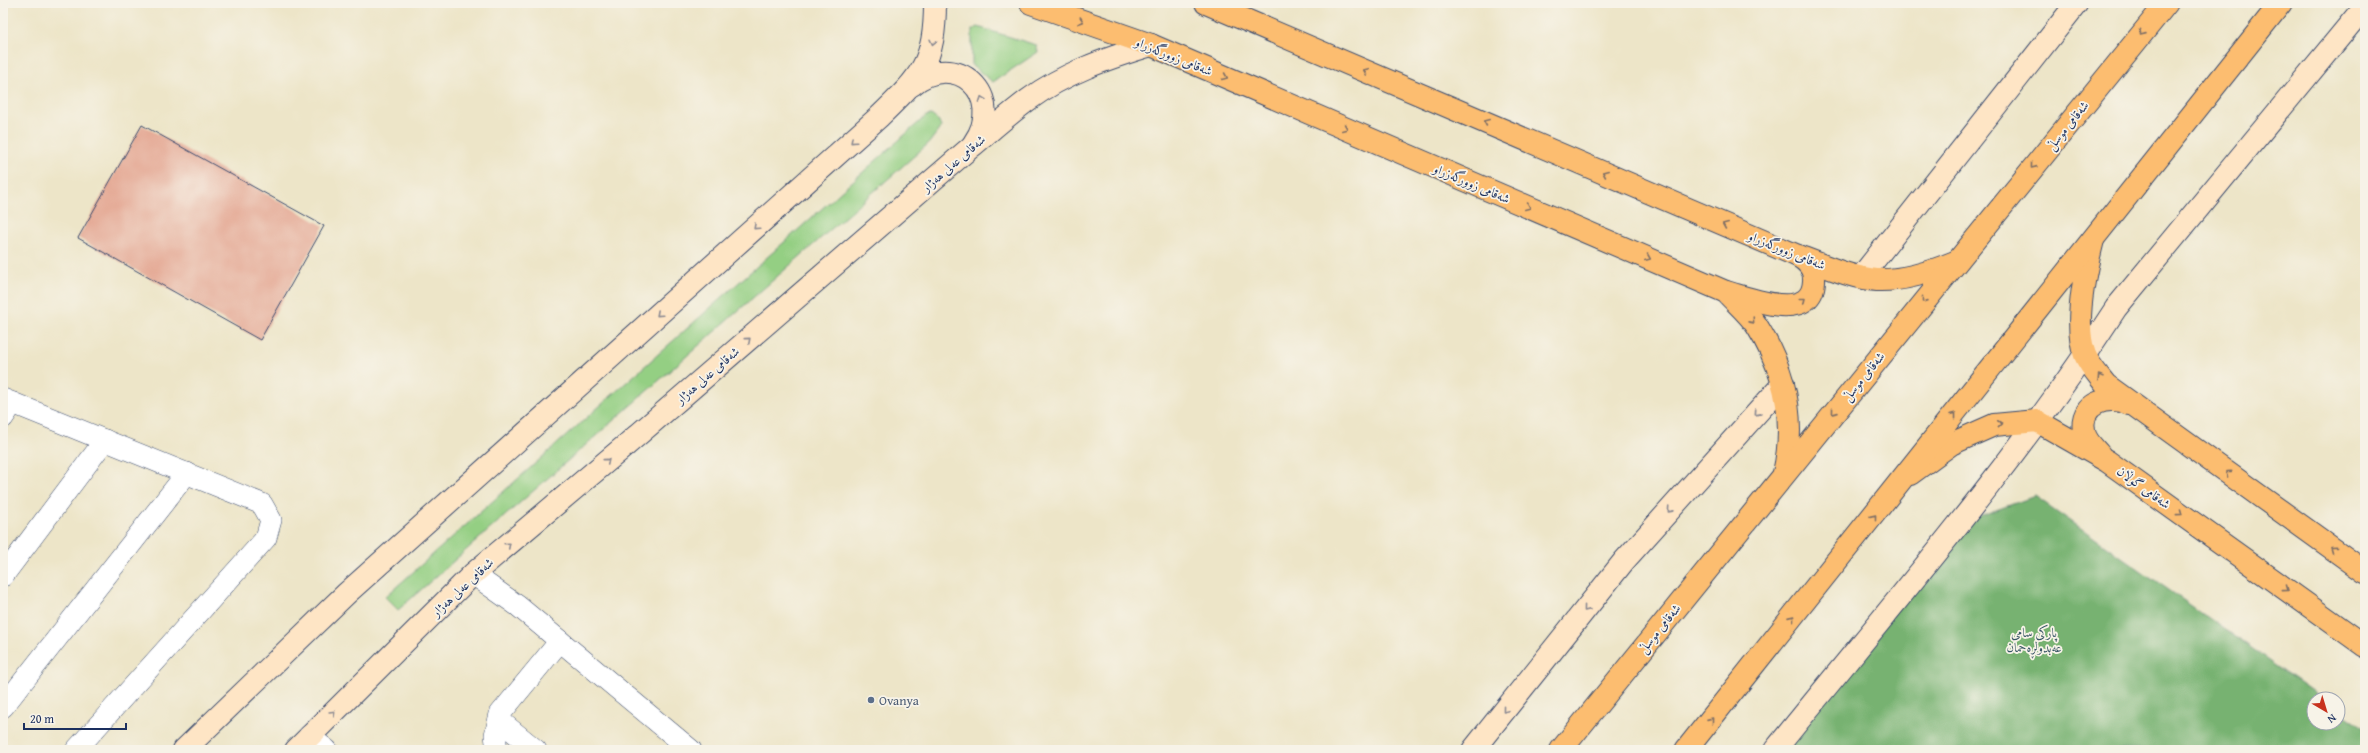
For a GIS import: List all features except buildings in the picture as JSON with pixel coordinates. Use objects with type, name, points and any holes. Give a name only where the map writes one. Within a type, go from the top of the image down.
[{"type":"main road","points":[[911,86],[928,60],[935,31],[935,3]]},
{"type":"main road","name":"شەقامی زوورگەزراو","points":[[1031,3],[1151,45],[1726,292],[1756,325],[1780,370],[1790,428],[1789,451],[1784,473]]},
{"type":"main road","name":"شەقامی زوورگەزراو","points":[[1206,3],[1798,256],[1860,277],[1878,280],[1905,278],[1933,271],[1955,262]]},
{"type":"main road","points":[[1860,277],[2076,3]]},
{"type":"main road","name":"شەقامی موسڵ","points":[[1561,750],[1955,262],[2167,3]]},
{"type":"main road","points":[[1686,750],[1906,477],[2281,3]]},
{"type":"main road","points":[[1775,750],[1957,524],[2037,421],[2085,355],[2116,308],[2365,6]]},
{"type":"main road","name":"شەقامی عەلی هەژار","points":[[302,743],[473,574],[625,446],[970,147],[1029,99],[1068,76],[1110,58],[1151,45]]},
{"type":"main road","points":[[184,750],[347,592],[868,127],[922,77],[934,72],[956,73],[974,84],[983,101],[985,122],[980,134],[970,147]]},
{"type":"main road","points":[[2092,240],[2083,277],[2080,305],[2085,355],[2106,385],[2365,572]]},
{"type":"main road","points":[[1726,292],[1784,306],[1802,302],[1808,296],[1814,281],[1810,266],[1798,256]]},
{"type":"main road","points":[[1473,750],[1624,561],[1783,384]]},
{"type":"main road","points":[[2107,460],[2086,439],[2084,421],[2088,412],[2101,400],[2111,398],[2120,400],[2141,410]]},
{"type":"main road","points":[[1906,477],[1951,444],[1994,425],[2037,421]]},
{"type":"main road","name":"شەقامی گوڵان","points":[[2037,421],[2107,460],[2365,646]]},
{"type":"lane","points":[[6,407],[105,440],[262,504],[271,520],[266,538],[76,750]]},
{"type":"lane","points":[[3,576],[105,440]]},
{"type":"lane","points":[[3,707],[187,473]]},
{"type":"lane","points":[[473,574],[518,606],[691,750]]},
{"type":"lane","points":[[497,750],[495,736],[500,714],[560,641]]},
{"type":"lane","points":[[499,720],[536,750]]},
{"type":"lane","points":[[302,743],[327,750]]},
{"type":"green space","points":[[978,27],[1036,45],[1038,52],[993,82],[972,66],[972,30]]},
{"type":"green space","points":[[931,115],[939,121],[941,127],[929,143],[398,610],[385,597],[926,116]]},
{"type":"green space","name":"پارکی سامی عەبدولڕەحمان","points":[[2035,496],[2313,691],[2306,691],[2306,731],[2346,731],[2346,715],[2365,728],[2365,750],[1771,750],[1957,524]]},
{"type":"place","name":"Ovanya","points":[[871,700]]}]
